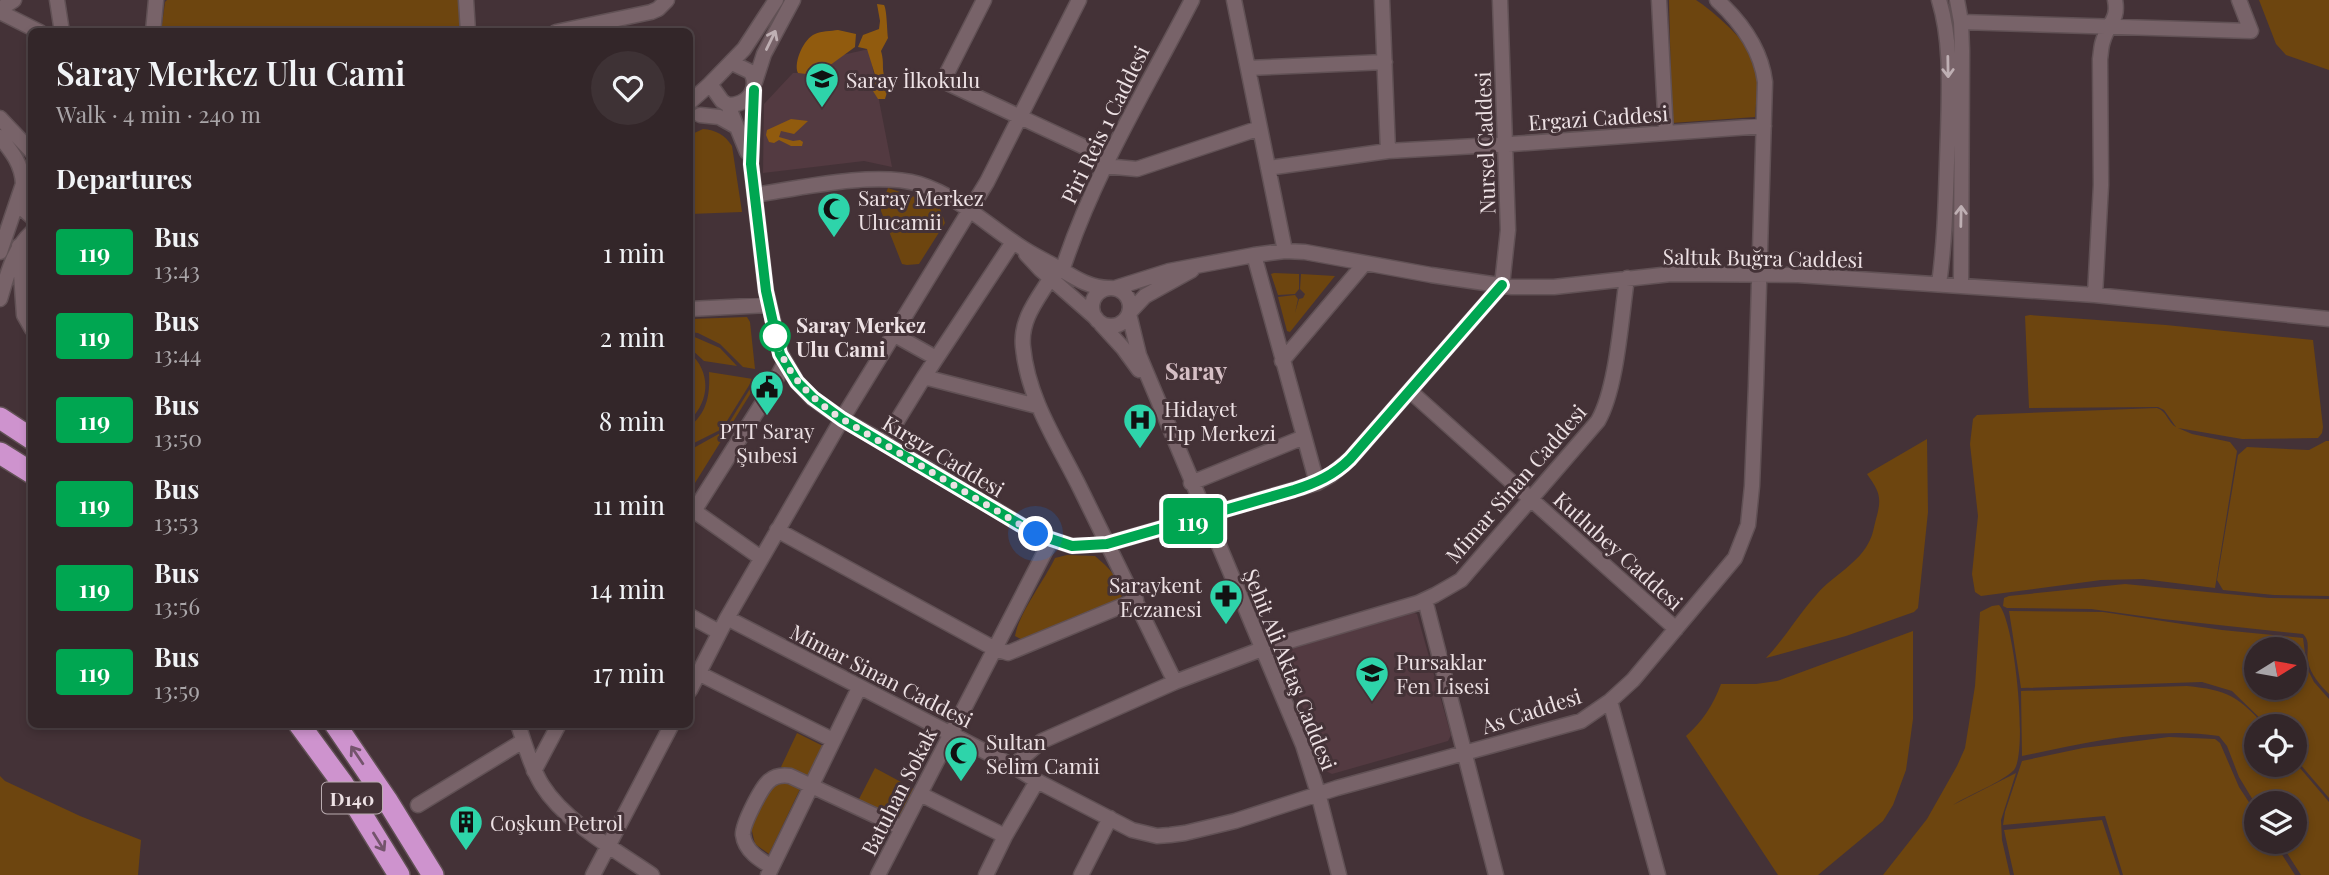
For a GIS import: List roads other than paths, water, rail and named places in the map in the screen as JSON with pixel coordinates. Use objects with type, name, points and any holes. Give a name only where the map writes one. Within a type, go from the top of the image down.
[{"type":"highway","points":[[0,418],[28,436]]},
{"type":"highway","points":[[0,453],[28,470]]},
{"type":"highway","name":"D140","points":[[302,728],[343,784],[399,875]]},
{"type":"highway","name":"D140","points":[[338,728],[433,875]]},
{"type":"street","points":[[13,0],[0,10],[33,28]]},
{"type":"street","points":[[57,0],[61,28]]},
{"type":"street","points":[[153,28],[156,0]]},
{"type":"street","points":[[466,0],[468,28]]},
{"type":"street","points":[[578,28],[650,12],[658,9],[667,0]]},
{"type":"street","points":[[693,99],[732,63],[776,0]]},
{"type":"street","name":"Kırgız Caddesi","points":[[793,0],[764,54],[755,86],[751,164],[768,305],[785,362],[804,390],[842,419],[1007,518],[1051,540],[1072,546],[1107,544],[1317,483],[1350,459],[1502,285]]},
{"type":"street","points":[[984,0],[943,81],[1106,162],[1125,169],[1136,169],[1260,128]]},
{"type":"street","points":[[693,684],[719,632],[842,419],[986,182],[1079,0]]},
{"type":"street","name":"Piri Reis 1 Caddesi","points":[[1175,682],[1037,406],[1023,347],[1024,327],[1030,310],[1056,275],[1106,162],[1192,0]]},
{"type":"street","points":[[1234,0],[1285,251]]},
{"type":"street","points":[[1382,0],[1388,151]]},
{"type":"street","name":"Nursel Caddesi","points":[[1500,0],[1508,230],[1502,285]]},
{"type":"street","points":[[1659,0],[1667,132]]},
{"type":"street","name":"As Caddesi","points":[[1013,766],[1132,830],[1157,836],[1185,834],[1235,821],[1318,793],[1581,721],[1610,701],[1633,680],[1735,558],[1748,525],[1752,486],[1759,274],[1763,69],[1757,51],[1745,32],[1717,0]]},
{"type":"street","points":[[1729,11],[1742,0]]},
{"type":"street","points":[[1939,0],[1946,33],[1948,106],[1944,251],[1939,284]]},
{"type":"street","points":[[1956,0],[1961,22],[1962,62],[1961,284]]},
{"type":"street","points":[[2095,295],[2101,184],[2099,59],[2103,39],[2115,18],[2115,0]]},
{"type":"street","points":[[1961,22],[2251,31],[2239,0]]},
{"type":"street","points":[[1248,68],[1384,62]]},
{"type":"street","points":[[695,118],[726,104],[743,101],[755,86],[751,72],[732,63]]},
{"type":"street","points":[[710,85],[726,104]]},
{"type":"street","name":"Kırgız Caddesi","points":[[726,104],[739,129],[751,164]]},
{"type":"street","points":[[695,118],[719,117],[739,129]]},
{"type":"street","points":[[0,118],[28,148]]},
{"type":"street","name":"Ergazi Caddesi","points":[[1268,168],[1388,151],[1763,126]]},
{"type":"street","points":[[0,137],[22,170],[25,184],[24,210],[28,214]]},
{"type":"street","points":[[0,153],[18,162]]},
{"type":"street","name":"Şehit Ali Aktaş Caddesi","points":[[755,195],[827,184],[895,180],[921,185],[970,210],[1056,275],[1135,363],[1159,405]]},
{"type":"street","points":[[0,253],[25,184]]},
{"type":"street","points":[[0,299],[19,246],[28,236]]},
{"type":"street","points":[[884,442],[923,377],[1015,243]]},
{"type":"street","points":[[19,246],[23,308],[28,324]]},
{"type":"street","name":"Saltuk Buğra Caddesi","points":[[1112,288],[1169,271],[1285,251],[1502,285],[1554,287],[1671,274],[1759,274],[1961,284],[2329,318]]},
{"type":"street","points":[[1254,255],[1317,483]]},
{"type":"street","points":[[1282,361],[1365,263]]},
{"type":"street","name":"Saltuk Buğra Caddesi","points":[[1130,313],[1145,296],[1200,266]]},
{"type":"street","name":"Şehit Ali Aktaş Caddesi","points":[[1056,275],[1089,285],[1121,290],[1129,299],[1139,355],[1303,745],[1339,875]]},
{"type":"street","name":"Mimar Sinan Caddesi","points":[[727,618],[1013,766],[1042,741],[1175,682],[1262,649],[1425,600],[1461,580],[1598,421],[1610,391],[1627,278]]},
{"type":"street","points":[[1112,288],[1097,293],[1094,298],[1092,309],[1097,320],[1109,326],[1119,325],[1130,313]]},
{"type":"street","points":[[693,309],[768,305]]},
{"type":"street","points":[[893,334],[936,358]]},
{"type":"street","points":[[693,508],[770,391],[785,362]]},
{"type":"street","points":[[923,377],[1037,406]]},
{"type":"street","name":"Kutlubey Caddesi","points":[[1410,390],[1676,629]]},
{"type":"street","points":[[1191,483],[1304,437]]},
{"type":"street","points":[[693,511],[761,558]]},
{"type":"street","points":[[778,530],[995,649],[1008,653],[1136,600]]},
{"type":"street","name":"Batuhan Sokak","points":[[878,875],[1051,540]]},
{"type":"street","points":[[1425,600],[1496,875]]},
{"type":"street","points":[[693,618],[719,632]]},
{"type":"street","points":[[698,673],[833,740]]},
{"type":"street","points":[[859,688],[833,740],[811,786],[770,871],[746,845],[743,831],[745,824],[763,788],[776,777],[790,776],[811,786],[902,828]]},
{"type":"street","points":[[1610,701],[1658,875]]},
{"type":"street","points":[[519,728],[534,771],[560,807],[609,846],[652,875]]},
{"type":"street","points":[[534,771],[557,728]]},
{"type":"street","points":[[593,875],[670,728]]},
{"type":"street","points":[[418,804],[523,741]]},
{"type":"street","points":[[986,875],[1037,781]]},
{"type":"street","points":[[920,794],[1005,836]]},
{"type":"street","points":[[1080,875],[1110,818]]},
{"type":"place","name":"Saray İlkokulu","points":[[822,109]]},
{"type":"place","name":"Saray Merkez Ulucamii","points":[[834,239]]},
{"type":"place","name":"Saray Merkez Ulu Cami","points":[[775,336]]},
{"type":"place","name":"PTT Saray Şubesi","points":[[767,417]]},
{"type":"place","name":"Hidayet Tıp Merkezi","points":[[1140,450]]},
{"type":"place","name":"Saraykent Eczanesi","points":[[1226,626]]},
{"type":"place","name":"Pursaklar Fen Lisesi","points":[[1372,703]]},
{"type":"place","name":"Sultan Selim Camii","points":[[961,783]]},
{"type":"place","name":"Coşkun Petrol","points":[[466,852]]},
{"type":"district","name":"Saray","points":[[1196,370]]}]
